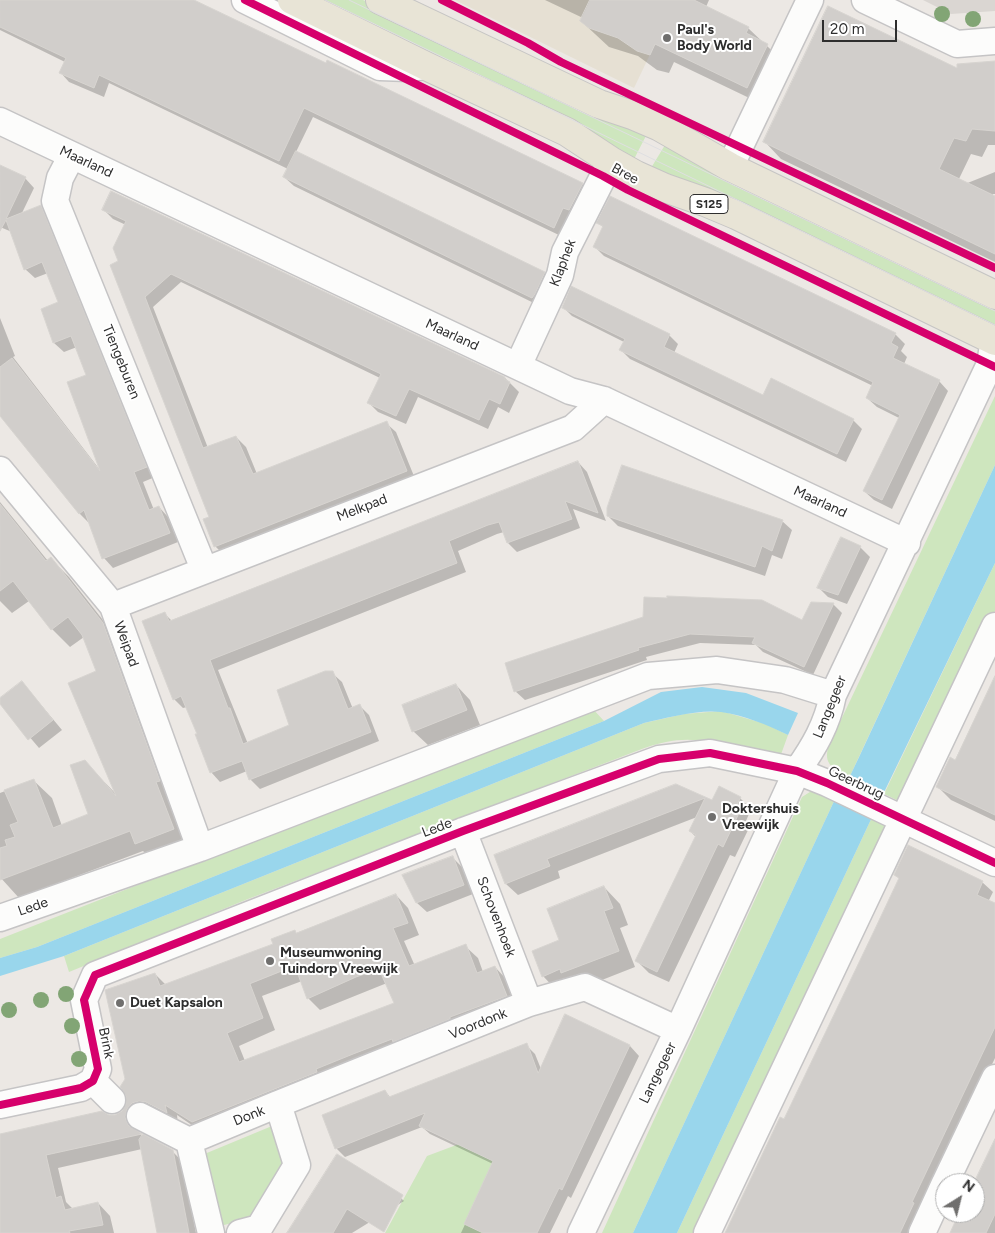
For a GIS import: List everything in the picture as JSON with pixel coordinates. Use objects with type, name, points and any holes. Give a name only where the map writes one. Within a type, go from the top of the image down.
[{"type":"main road","name":"Bree","points":[[292,0],[426,66],[567,132],[636,175],[736,215],[994,341]]},
{"type":"main road","points":[[380,0],[599,104],[735,156],[995,295]]},
{"type":"street","name":"Bree","points":[[245,0],[380,67],[408,68],[426,66]]},
{"type":"street","points":[[411,0],[509,49],[520,59],[525,69]]},
{"type":"street","points":[[865,0],[957,44],[995,41]]},
{"type":"street","points":[[735,156],[808,1]]},
{"type":"street","name":"Maarland","points":[[0,121],[570,391],[604,400],[907,543]]},
{"type":"street","name":"Tiengeburen","points":[[72,155],[60,178],[55,201],[204,569]]},
{"type":"street","name":"Klaphek","points":[[518,366],[560,275],[565,252],[611,161]]},
{"type":"street","name":"Langegeer","points":[[581,1233],[678,1030],[797,771],[812,750],[829,716],[833,695],[907,543],[990,364],[994,341]]},
{"type":"street","name":"Melkpad","points":[[112,606],[572,428],[604,400]]},
{"type":"street","name":"Weipad","points":[[0,470],[112,606],[200,848]]},
{"type":"street","points":[[707,1233],[895,816],[995,626]]},
{"type":"street","name":"Lede","points":[[0,918],[200,848],[648,676],[716,670],[785,680],[833,695]]},
{"type":"street","name":"Lede","points":[[95,975],[463,831],[659,760],[710,754],[797,771]]},
{"type":"street","name":"Geerbrug","points":[[797,771],[827,783],[995,863]]},
{"type":"street","name":"Schovenhoek","points":[[463,831],[529,1003]]},
{"type":"street","name":"Brink","points":[[93,1082],[98,1069],[84,1000],[95,975]]},
{"type":"street","name":"Voordonk","points":[[278,1104],[529,1003],[585,988],[678,1030]]},
{"type":"street","points":[[950,1173],[995,1078]]},
{"type":"street","points":[[0,1105],[81,1088],[93,1082],[112,1100]]},
{"type":"street","name":"Donk","points":[[189,1141],[278,1104],[298,1165],[259,1228],[240,1233]]},
{"type":"street","points":[[140,1116],[189,1141],[211,1233]]},
{"type":"street","points":[[922,1233],[935,1205]]},
{"type":"shaded area","points":[[455,0],[676,0],[634,88]]},
{"type":"shaded area","points":[[923,0],[995,0],[995,11],[951,14]]},
{"type":"green space","points":[[309,0],[363,0],[500,66],[649,130],[632,163]]},
{"type":"green space","points":[[668,140],[995,306],[995,333],[651,168]]},
{"type":"green space","points":[[995,396],[995,465],[850,776],[834,768],[828,762],[827,752],[829,745]]},
{"type":"green space","points":[[995,563],[995,611],[907,796],[901,802],[884,794]]},
{"type":"green space","points":[[592,708],[604,721],[37,947],[0,958],[0,939],[557,720]]},
{"type":"green space","points":[[721,711],[766,724],[788,735],[779,760],[723,744],[694,740],[680,740],[651,746],[248,899],[69,972],[64,956],[644,723],[684,714]]},
{"type":"green space","points":[[813,790],[836,797],[633,1233],[602,1233],[802,797]]},
{"type":"green space","points":[[874,813],[886,818],[889,835],[699,1233],[677,1233]]},
{"type":"green space","points":[[272,1126],[288,1169],[257,1217],[220,1226],[202,1155]]},
{"type":"green space","points":[[501,1134],[484,1233],[385,1233],[427,1156],[459,1144]]},
{"type":"water","points":[[995,465],[995,563],[874,813],[677,1233],[633,1233],[836,797],[850,776]]},
{"type":"water","points":[[702,687],[746,693],[798,713],[788,735],[747,718],[713,711],[644,723],[64,956],[0,976],[0,958],[37,947],[604,721],[661,692]]},
{"type":"building","points":[[0,0],[194,0],[326,63],[327,60],[583,183],[569,210],[563,208],[554,228],[304,108],[279,161],[99,75],[94,88],[59,73],[66,58],[0,27]]},
{"type":"building","points":[[590,0],[694,0],[749,27],[746,33],[768,44],[747,88],[655,44],[650,55],[637,51],[618,38],[589,28],[580,21]]},
{"type":"building","points":[[828,6],[957,68],[957,64],[995,61],[995,131],[972,129],[966,141],[954,138],[939,169],[995,196],[995,254],[763,142]]},
{"type":"building","points":[[296,151],[545,272],[535,294],[532,298],[283,177]]},
{"type":"building","points":[[0,165],[26,177],[6,219],[41,205],[147,467],[134,472],[149,510],[159,506],[170,533],[102,559],[84,510],[79,514],[0,416],[0,367],[12,358],[100,471],[67,382],[86,375],[71,336],[53,343],[41,309],[58,302],[42,262],[24,270],[6,220],[0,231]]},
{"type":"building","points":[[111,191],[505,377],[504,379],[510,382],[500,404],[489,399],[479,420],[409,389],[396,416],[367,403],[381,374],[171,274],[145,297],[203,448],[236,436],[253,474],[387,421],[407,471],[214,547],[203,519],[209,517],[110,265],[118,261],[113,248],[126,221],[102,210]]},
{"type":"building","points":[[610,196],[896,333],[891,343],[898,347],[893,358],[940,380],[882,500],[863,491],[900,415],[866,398],[873,382],[593,247],[603,226],[596,223]]},
{"type":"building","points":[[571,286],[670,334],[664,347],[763,395],[771,378],[854,419],[837,454],[619,350],[625,339],[562,308]]},
{"type":"building","points":[[578,461],[598,513],[565,501],[572,519],[507,543],[499,522],[488,525],[449,541],[457,563],[210,660],[243,744],[289,725],[277,690],[325,671],[333,671],[348,709],[360,704],[371,732],[249,780],[242,761],[210,773],[195,734],[197,734],[181,696],[173,700],[142,621],[165,612],[169,621]]},
{"type":"building","points":[[622,465],[783,520],[772,551],[762,546],[755,567],[607,516],[607,508]]},
{"type":"building","points":[[0,504],[46,561],[51,557],[103,623],[160,781],[156,782],[174,829],[135,844],[130,831],[0,880],[0,848],[7,846],[5,840],[15,837],[10,825],[18,822],[4,790],[34,779],[53,828],[88,814],[70,765],[85,760],[116,796],[68,683],[96,671],[82,635],[68,617],[51,630],[13,581],[0,591]]},
{"type":"building","points":[[841,537],[861,546],[838,595],[817,588]]},
{"type":"building","points":[[667,596],[762,600],[802,620],[811,602],[834,603],[804,667],[752,643],[755,637],[690,634],[638,648],[639,650],[514,692],[505,663],[643,617],[644,597],[667,598]]},
{"type":"building","points":[[995,676],[995,815],[936,787],[950,757],[955,760]]},
{"type":"building","points":[[22,681],[53,720],[28,740],[0,704],[0,698]]},
{"type":"building","points":[[456,684],[467,710],[412,732],[402,705]]},
{"type":"building","points":[[676,784],[712,800],[719,786],[741,797],[734,810],[739,813],[723,847],[718,844],[657,972],[635,961],[696,835],[689,831],[705,798],[547,859],[550,866],[505,884],[494,855]]},
{"type":"building","points":[[908,845],[983,881],[977,895],[995,903],[995,1027],[912,1202],[914,1203],[900,1233],[725,1233],[780,1117],[784,1119],[899,878],[894,875]]},
{"type":"building","points":[[453,856],[464,885],[416,903],[402,875]]},
{"type":"building","points":[[604,886],[613,908],[604,911],[619,951],[561,973],[560,969],[542,977],[532,951],[559,940],[547,909]]},
{"type":"building","points":[[396,894],[408,923],[393,928],[409,966],[466,944],[477,973],[495,966],[507,996],[450,1017],[450,1019],[393,1042],[392,1039],[353,1054],[316,1069],[317,1072],[192,1122],[165,1105],[167,1113],[146,1102],[132,1103],[127,1109],[125,1117],[128,1125],[142,1134],[46,1155],[56,1198],[61,1196],[65,1210],[98,1202],[103,1225],[69,1231],[70,1233],[0,1233],[0,1134],[102,1111],[109,1115],[115,1115],[122,1111],[126,1104],[126,1096],[120,1087],[125,1079],[105,990],[155,973],[160,986],[273,944],[271,939],[295,930],[296,933]],"holes":[[[295,966],[307,999],[379,969],[394,1003],[239,1062],[227,1033],[263,1018],[250,984]]]},
{"type":"building","points":[[565,1014],[630,1045],[562,1190],[559,1188],[537,1233],[483,1233],[464,1224],[493,1161],[419,1126],[425,1113],[335,1149],[322,1115],[385,1090],[389,1097],[527,1043],[538,1073]]},
{"type":"building","points":[[143,1134],[173,1150],[189,1233],[157,1233],[139,1140]]},
{"type":"building","points":[[995,1139],[995,1214],[986,1233],[950,1233],[954,1223],[985,1223],[985,1173],[979,1173]]},
{"type":"building","points":[[337,1154],[403,1195],[384,1232],[347,1209],[333,1233],[287,1233]]},
{"type":"tram line","points":[[325,0],[995,325]]},
{"type":"tram line","points":[[349,0],[995,311]]},
{"type":"cycle path","points":[[245,0],[628,190],[995,367]]},
{"type":"cycle path","points":[[442,0],[528,43],[561,62],[995,268]]},
{"type":"cycle path","points":[[0,1105],[81,1088],[93,1081],[98,1069],[84,1000],[95,975],[463,831],[659,759],[710,753],[797,771],[827,783],[995,863]]},
{"type":"place","name":"Paul's Body World","points":[[667,38]]},
{"type":"place","name":"Doktershuis Vreewijk","points":[[712,817]]},
{"type":"place","name":"Museumwoning Tuindorp Vreewijk","points":[[270,961]]},
{"type":"place","name":"Duet Kapsalon","points":[[120,1003]]}]
